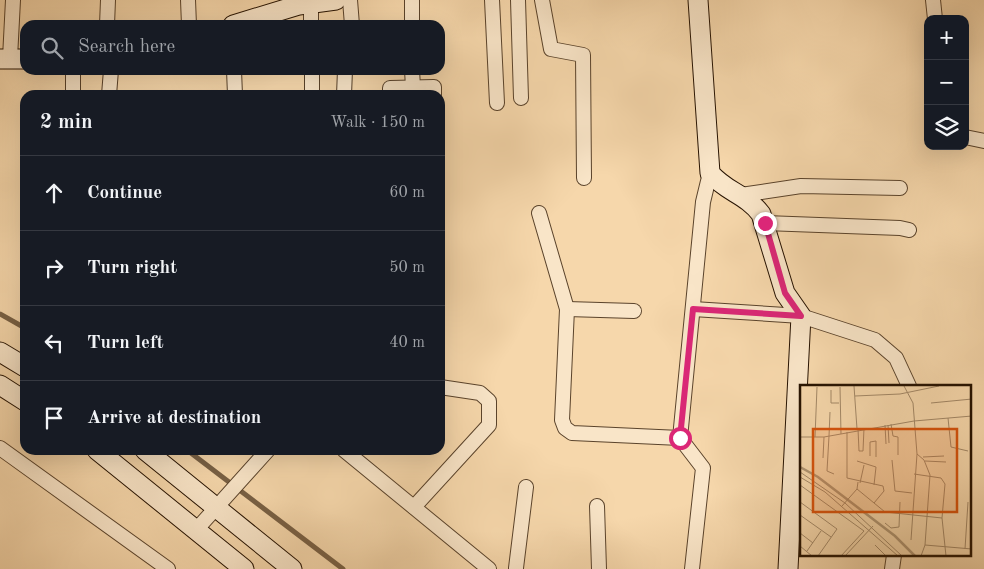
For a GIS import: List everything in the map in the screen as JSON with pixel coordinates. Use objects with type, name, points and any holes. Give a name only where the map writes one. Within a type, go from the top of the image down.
[{"type":"street","points":[[12,59],[13,0]]},
{"type":"street","points":[[107,20],[108,0]]},
{"type":"street","points":[[188,0],[189,20]]},
{"type":"street","points":[[249,20],[303,3],[336,0]]},
{"type":"street","points":[[350,0],[352,20]]},
{"type":"street","points":[[412,0],[412,20]]},
{"type":"street","points":[[492,0],[497,103]]},
{"type":"street","points":[[518,0],[521,98]]},
{"type":"street","points":[[542,0],[551,49],[583,54],[584,178]]},
{"type":"street","points":[[692,569],[704,468],[680,438],[703,202],[710,173],[698,0]]},
{"type":"street","points":[[933,0],[935,15]]},
{"type":"street","points":[[303,3],[309,20]]},
{"type":"street","points":[[72,90],[73,75]]},
{"type":"street","points":[[109,90],[111,75]]},
{"type":"street","points":[[234,75],[236,90]]},
{"type":"street","points":[[312,75],[312,90]]},
{"type":"street","points":[[344,75],[344,90]]},
{"type":"street","points":[[412,75],[413,87]]},
{"type":"street","points":[[390,90],[390,88],[413,87],[434,87],[434,90]]},
{"type":"street","points":[[969,138],[984,140]]},
{"type":"street","points":[[710,173],[730,191],[741,194],[754,204],[761,214],[785,293],[801,316],[788,569]]},
{"type":"street","points":[[741,194],[801,186],[900,188]]},
{"type":"street","points":[[539,213],[567,309],[562,420],[565,428],[572,433],[680,438]]},
{"type":"street","points":[[765,223],[900,228],[910,230]]},
{"type":"street","points":[[567,309],[634,311]]},
{"type":"street","points":[[693,309],[801,316],[875,340],[896,358],[909,385]]},
{"type":"street","points":[[0,352],[20,364]]},
{"type":"street","points":[[0,385],[20,398]]},
{"type":"street","points":[[414,507],[489,425],[489,401],[480,393],[445,388]]},
{"type":"street","points":[[0,448],[168,569]]},
{"type":"street","points":[[103,455],[244,569]]},
{"type":"street","points":[[151,455],[292,569]]},
{"type":"street","points":[[196,530],[263,455]]},
{"type":"street","points":[[350,455],[489,569]]},
{"type":"street","points":[[515,569],[526,487]]},
{"type":"street","points":[[597,506],[600,569]]},
{"type":"street","points":[[892,569],[894,556]]},
{"type":"waterway","points":[[0,314],[20,325]]},
{"type":"waterway","points":[[194,455],[343,569]]},
{"type":"route","points":[[680,438],[693,309],[801,316],[785,293],[765,223]]}]
